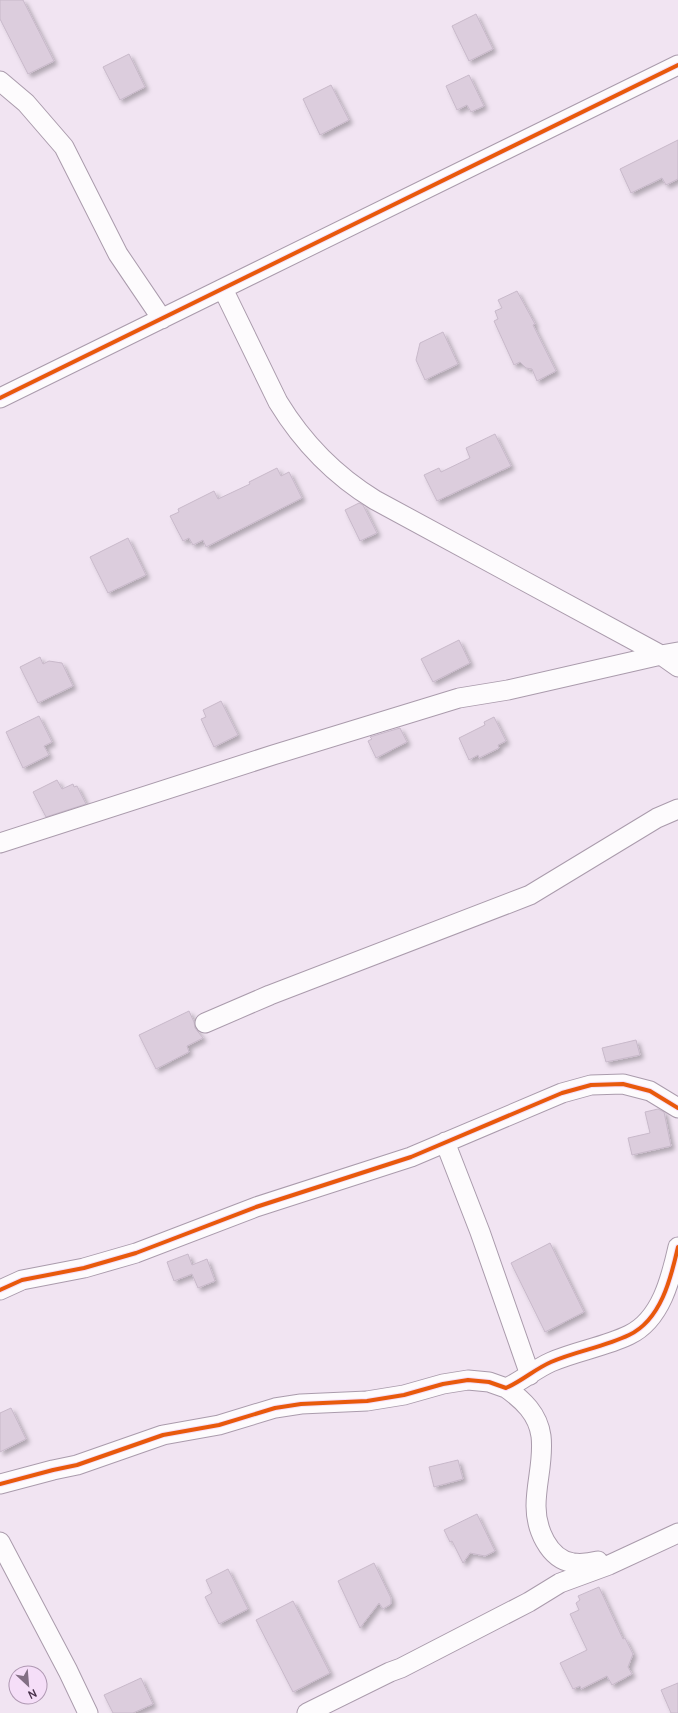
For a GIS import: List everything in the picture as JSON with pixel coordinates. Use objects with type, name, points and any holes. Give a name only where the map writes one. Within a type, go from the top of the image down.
[{"type":"street","points":[[0,398],[678,65]]},
{"type":"street","points":[[0,81],[26,103],[64,147],[118,254],[162,319]]},
{"type":"street","points":[[223,289],[278,402],[288,419],[313,450],[342,478],[375,500],[670,653],[678,667]]},
{"type":"street","points":[[0,843],[273,755],[459,698],[508,690],[670,653]]},
{"type":"street","points":[[205,1023],[277,992],[530,895],[657,818],[678,810]]},
{"type":"street","points":[[0,1290],[22,1280],[84,1268],[136,1253],[256,1207],[411,1157],[562,1093],[592,1085],[622,1084],[650,1091],[678,1108]]},
{"type":"street","points":[[445,1142],[480,1232],[530,1375]]},
{"type":"street","points":[[506,1388],[517,1383],[550,1362],[630,1335],[644,1326],[656,1311],[671,1276],[678,1247]]},
{"type":"street","points":[[0,1484],[77,1465],[163,1435],[219,1426],[275,1408],[301,1404],[367,1401],[404,1395],[443,1384],[468,1380],[489,1382],[506,1388],[530,1408],[536,1419],[541,1435],[542,1454],[536,1506],[537,1522],[542,1536],[551,1550],[559,1557],[572,1563],[588,1563],[634,1554]]},
{"type":"street","points":[[307,1713],[437,1650],[475,1629],[530,1602],[560,1583],[634,1554],[678,1533]]},
{"type":"street","points":[[0,1542],[68,1670],[88,1713]]},
{"type":"building","points":[[0,0],[23,0],[54,61],[28,74],[0,19]]},
{"type":"building","points":[[476,14],[493,49],[469,61],[452,26]]},
{"type":"building","points":[[129,54],[145,87],[120,100],[103,67]]},
{"type":"building","points":[[469,75],[484,106],[471,112],[467,105],[457,110],[446,86]]},
{"type":"building","points":[[331,85],[349,120],[320,135],[303,99]]},
{"type":"building","points":[[678,140],[678,179],[666,185],[662,178],[631,193],[620,169]]},
{"type":"building","points":[[517,291],[535,324],[533,325],[556,371],[537,381],[532,369],[526,368],[520,362],[514,365],[494,321],[498,319],[495,311],[502,308],[498,300]]},
{"type":"building","points":[[443,332],[458,364],[425,380],[416,360],[420,343]]},
{"type":"building","points":[[495,434],[511,466],[437,501],[424,475],[439,468],[441,472],[470,458],[466,448]]},
{"type":"building","points":[[277,468],[281,476],[289,472],[302,498],[206,547],[203,540],[193,545],[189,538],[183,541],[170,516],[179,512],[178,509],[214,491],[218,499],[250,484],[249,482]]},
{"type":"building","points":[[359,503],[363,505],[377,533],[360,541],[345,510]]},
{"type":"building","points":[[128,538],[146,575],[108,593],[90,557]]},
{"type":"building","points":[[459,640],[470,663],[433,682],[421,659]]},
{"type":"building","points":[[40,657],[43,664],[49,661],[62,663],[73,686],[38,703],[20,667]]},
{"type":"building","points":[[221,701],[238,735],[214,747],[201,719],[206,717],[203,710]]},
{"type":"building","points":[[39,716],[52,742],[44,746],[49,755],[23,768],[6,732]]},
{"type":"building","points":[[494,717],[506,741],[498,745],[499,748],[479,758],[478,755],[469,760],[459,738],[485,725],[484,722]]},
{"type":"building","points":[[400,728],[407,742],[376,758],[368,741],[372,739],[370,737]]},
{"type":"building","points":[[57,780],[62,789],[73,784],[74,787],[77,786],[86,804],[46,817],[33,792]]},
{"type":"building","points":[[189,1011],[195,1028],[203,1038],[187,1046],[189,1052],[156,1069],[139,1035]]},
{"type":"building","points":[[636,1040],[640,1055],[606,1062],[602,1048]]},
{"type":"building","points":[[658,1109],[664,1112],[671,1146],[632,1155],[628,1138],[650,1133],[645,1112]]},
{"type":"building","points":[[550,1243],[584,1312],[545,1332],[511,1263]]},
{"type":"building","points":[[188,1254],[192,1265],[207,1259],[215,1281],[198,1288],[192,1274],[174,1281],[167,1262]]},
{"type":"building","points":[[11,1408],[26,1439],[0,1452],[0,1413]]},
{"type":"building","points":[[458,1460],[463,1479],[434,1487],[429,1467]]},
{"type":"building","points":[[477,1514],[495,1551],[485,1556],[470,1553],[463,1563],[452,1541],[450,1542],[444,1530]]},
{"type":"building","points":[[374,1563],[391,1598],[391,1604],[383,1609],[379,1603],[360,1628],[338,1581]]},
{"type":"building","points":[[228,1569],[248,1609],[219,1624],[205,1597],[212,1593],[206,1580]]},
{"type":"building","points":[[599,1587],[623,1639],[625,1638],[633,1654],[628,1667],[632,1674],[612,1685],[607,1676],[581,1689],[580,1686],[573,1689],[560,1663],[587,1650],[570,1614],[579,1610],[576,1603],[580,1600],[578,1596]]},
{"type":"building","points":[[293,1601],[330,1673],[293,1692],[256,1620]]},
{"type":"building","points":[[141,1678],[153,1704],[133,1713],[113,1713],[104,1695]]},
{"type":"building","points":[[678,1683],[678,1713],[671,1713],[661,1690]]},
{"type":"cycle path","points":[[0,398],[678,65]]},
{"type":"cycle path","points":[[0,1290],[22,1280],[84,1268],[136,1253],[256,1207],[411,1157],[562,1093],[591,1085],[623,1084],[650,1091],[678,1108]]},
{"type":"cycle path","points":[[0,1484],[77,1465],[163,1435],[219,1425],[275,1408],[301,1404],[367,1401],[404,1395],[443,1384],[468,1380],[489,1382],[506,1388],[551,1362],[619,1339],[640,1328],[657,1309],[663,1297],[672,1272],[678,1247]]}]
